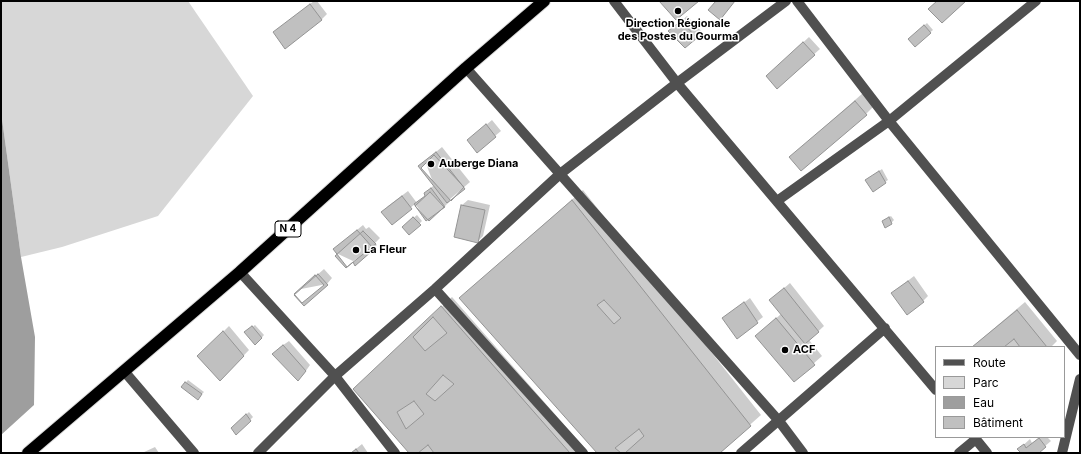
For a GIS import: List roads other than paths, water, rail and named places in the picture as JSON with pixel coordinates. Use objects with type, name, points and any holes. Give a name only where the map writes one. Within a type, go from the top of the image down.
[{"type":"highway","name":"N 4","points":[[28,453],[240,272],[466,68],[544,1]]},
{"type":"street","points":[[614,1],[677,83],[935,389]]},
{"type":"street","points":[[258,453],[335,376],[436,289],[560,174],[786,1]]},
{"type":"street","points":[[797,1],[889,121],[1080,355]]},
{"type":"street","points":[[778,201],[889,121],[1036,1]]},
{"type":"street","points":[[466,68],[779,421],[803,453]]},
{"type":"street","points":[[240,272],[335,376],[395,453]]},
{"type":"street","points":[[436,289],[584,453]]},
{"type":"street","points":[[740,453],[779,421],[885,328]]},
{"type":"street","points":[[124,371],[194,453]]},
{"type":"street","points":[[1062,453],[1079,391],[1080,379]]},
{"type":"street","points":[[959,453],[975,438],[988,453]]},
{"type":"water","points":[[1,112],[21,257],[35,337],[34,405],[1,435]]},
{"type":"place","name":"Direction Régionale des Postes du Gourma","points":[[678,11]]},
{"type":"place","name":"Auberge Diana","points":[[431,164]]},
{"type":"place","name":"La Fleur","points":[[356,250]]},
{"type":"place","name":"ACF","points":[[785,350]]}]
